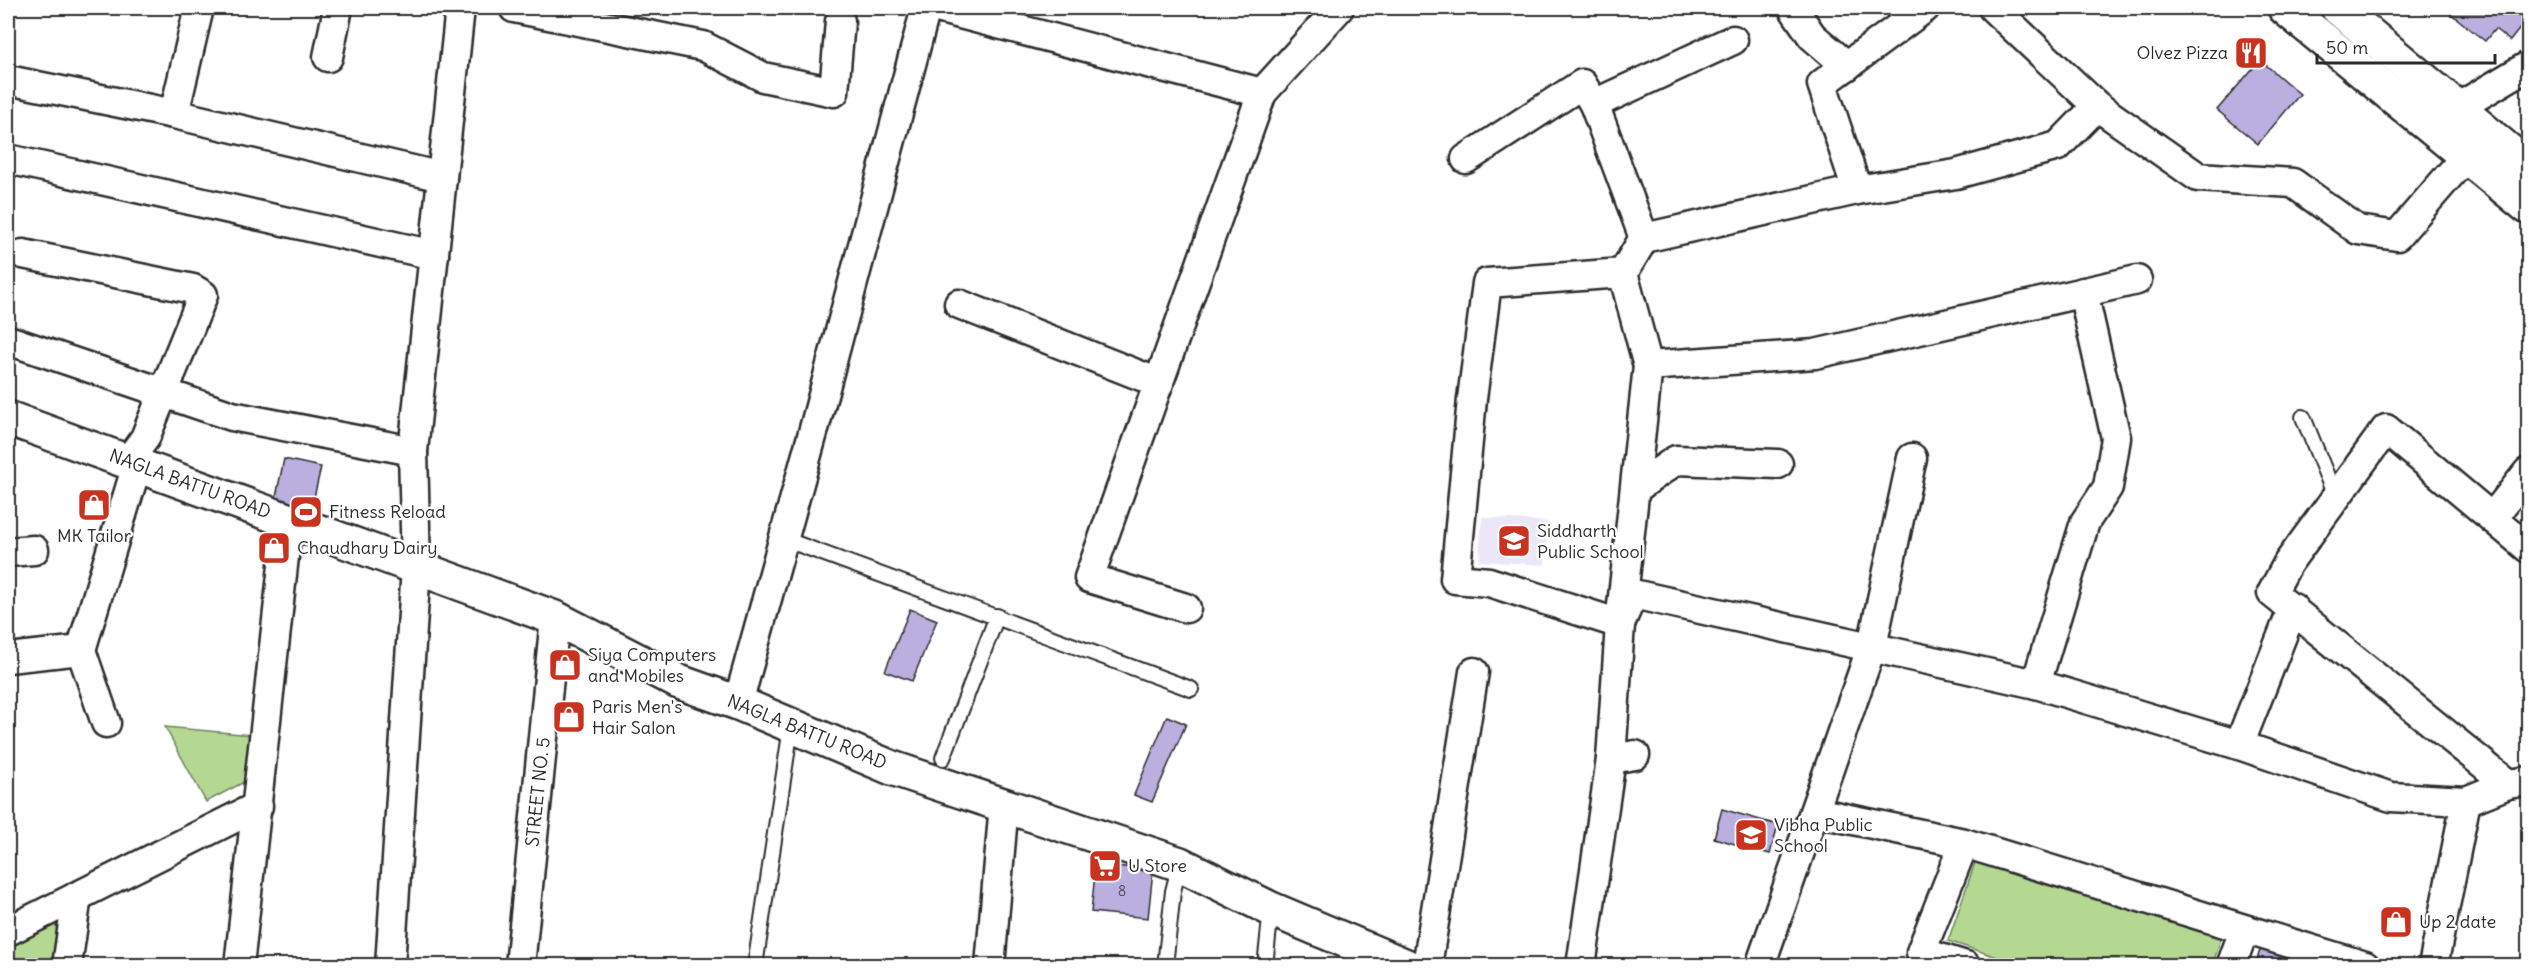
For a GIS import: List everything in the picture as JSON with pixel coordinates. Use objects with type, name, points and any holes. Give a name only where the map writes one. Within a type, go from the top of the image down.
[{"type":"main road","points":[[2285,8],[2529,207]]},
{"type":"main road","points":[[2338,8],[2528,166]]},
{"type":"main road","name":"NAGLA BATTU ROAD","points":[[8,418],[555,618],[679,682],[738,703],[892,768],[1180,864],[1359,955],[1406,966]]},
{"type":"street","points":[[174,114],[199,8]]},
{"type":"street","points":[[328,57],[338,8]]},
{"type":"street","points":[[390,966],[416,567],[413,451],[460,8]]},
{"type":"street","points":[[514,8],[703,46],[763,77],[834,92],[840,21]]},
{"type":"street","points":[[738,703],[926,8]]},
{"type":"street","points":[[937,8],[1262,93]]},
{"type":"street","points":[[1186,608],[1089,579],[1262,93],[1340,8]]},
{"type":"street","points":[[1793,8],[1812,36],[1847,66]]},
{"type":"street","points":[[1857,190],[1822,84],[1925,8]]},
{"type":"street","points":[[1993,8],[2097,106],[2198,177],[2294,183],[2358,230],[2397,236],[2466,156]]},
{"type":"street","points":[[1594,104],[1733,40]]},
{"type":"street","points":[[2457,108],[2529,66]]},
{"type":"street","points":[[8,80],[174,114],[442,177]]},
{"type":"street","points":[[1466,159],[1582,84],[1594,104],[1644,238]]},
{"type":"street","points":[[1581,966],[1623,758],[1620,624],[1648,366],[1623,273],[1644,238],[1857,190],[1956,174],[2058,146],[2097,106]]},
{"type":"street","points":[[8,159],[434,255]]},
{"type":"street","points":[[23,254],[193,289],[203,295],[133,463],[81,650],[106,723]]},
{"type":"street","points":[[1620,624],[1489,582],[1455,579],[1472,399],[1487,283],[1623,273]]},
{"type":"street","points":[[1648,366],[1815,354],[2137,280]]},
{"type":"street","points":[[2036,684],[2085,522],[2108,487],[2116,438],[2083,292]]},
{"type":"street","points":[[959,304],[1159,383]]},
{"type":"street","points":[[8,340],[232,416],[413,451]]},
{"type":"street","points":[[2518,783],[2272,593],[2288,563],[2386,429],[2529,548]]},
{"type":"street","points":[[1760,966],[1872,646],[1912,458]]},
{"type":"street","points":[[1635,489],[1676,460],[1778,464]]},
{"type":"street","points":[[2492,519],[2529,472]]},
{"type":"street","points":[[239,966],[288,520]]},
{"type":"street","points":[[1620,624],[1634,594],[1872,646],[2036,684],[2239,745],[2391,797],[2466,801],[2518,783]]},
{"type":"street","points":[[2239,745],[2293,608]]},
{"type":"street","name":"STREET NO. 5","points":[[520,966],[555,618]]},
{"type":"street","points":[[8,658],[81,650]]},
{"type":"street","points":[[1427,966],[1474,672]]},
{"type":"street","points":[[2433,966],[2466,801]]},
{"type":"street","points":[[990,966],[1004,804]]},
{"type":"street","points":[[8,931],[258,806]]},
{"type":"street","points":[[1815,812],[1964,843],[2365,966]]},
{"type":"street","points":[[1964,843],[1921,952],[1966,966]]},
{"type":"street","points":[[67,966],[77,896]]},
{"type":"street","points":[[2231,966],[2244,930]]},
{"type":"lane","points":[[2303,417],[2336,496]]},
{"type":"lane","points":[[784,539],[1191,689]]},
{"type":"lane","points":[[943,758],[997,616]]},
{"type":"lane","points":[[755,966],[791,727]]},
{"type":"lane","points":[[1165,966],[1173,891],[1180,864]]},
{"type":"lane","points":[[1264,966],[1271,909]]},
{"type":"shaded area","name":"Siddharth Public School","points":[[1482,517],[1548,522],[1545,565],[1479,561]]},
{"type":"green space","points":[[165,727],[252,735],[248,780],[206,802]]},
{"type":"green space","points":[[1977,857],[2221,939],[2212,966],[2022,965],[1948,941]]},
{"type":"green space","points":[[59,921],[52,965],[8,966],[8,946]]},
{"type":"building","points":[[2446,8],[2528,8],[2528,18],[2510,41],[2495,29],[2485,41]]},
{"type":"building","points":[[2260,60],[2300,94],[2258,144],[2217,110]]},
{"type":"building","points":[[284,459],[321,467],[309,519],[273,511]]},
{"type":"building","points":[[910,609],[937,620],[912,681],[885,671]]},
{"type":"building","points":[[1167,716],[1186,724],[1152,802],[1134,795]]},
{"type":"building","points":[[1722,809],[1778,825],[1770,854],[1714,838]]},
{"type":"building","points":[[1096,864],[1153,870],[1148,918],[1091,912]]},
{"type":"building","points":[[2262,944],[2299,956],[2296,966],[2255,966]]},
{"type":"place","name":"Olvez Pizza","points":[[2251,53]]},
{"type":"place","name":"MK Tailor","points":[[94,505]]},
{"type":"place","name":"Fitness Reload","points":[[306,512]]},
{"type":"place","name":"Siddharth Public School","points":[[1514,541]]},
{"type":"place","name":"Chaudhary Dairy","points":[[274,548]]},
{"type":"place","name":"Siya Computers and Mobiles","points":[[565,665]]},
{"type":"place","name":"Paris Men's Hair Salon","points":[[569,717]]},
{"type":"place","name":"Vibha Public School","points":[[1751,835]]},
{"type":"place","name":"U Store","points":[[1105,866]]},
{"type":"place","name":"Up 2 date","points":[[2396,922]]}]
